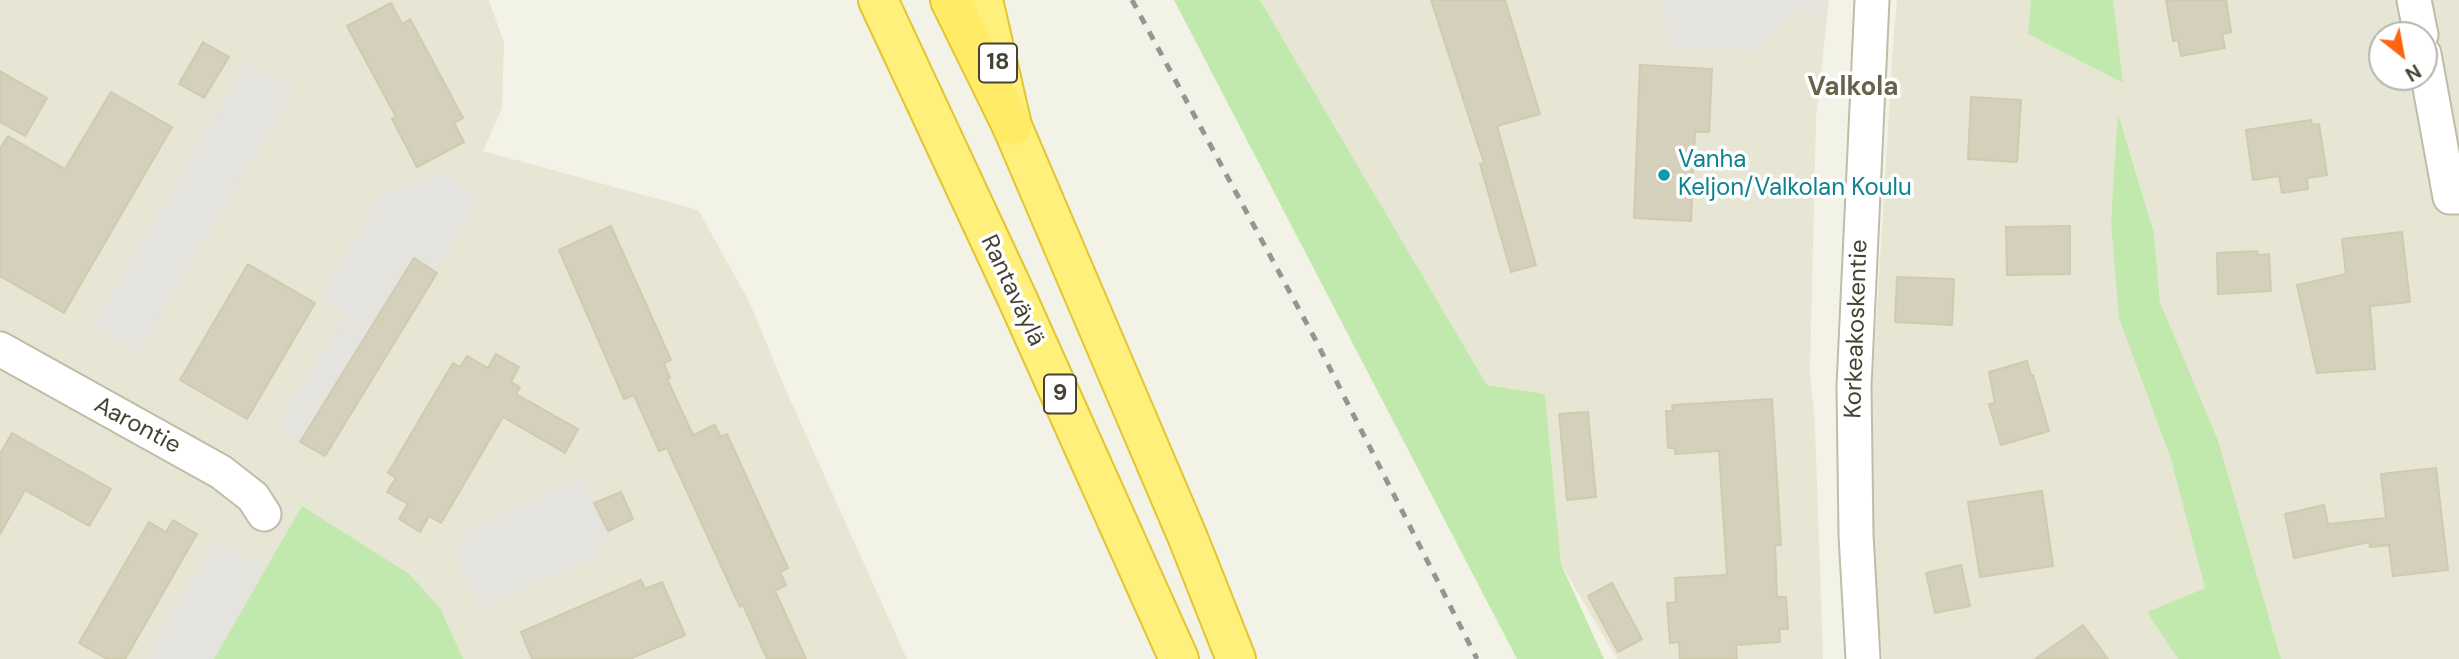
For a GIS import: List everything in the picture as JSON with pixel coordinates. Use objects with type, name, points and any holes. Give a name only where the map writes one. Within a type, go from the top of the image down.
[{"type":"highway","name":"Rantaväylä","points":[[878,0],[1017,298],[1179,659]]},
{"type":"highway","points":[[950,0],[1012,126],[1177,513],[1236,659]]},
{"type":"highway","name":"18","points":[[983,0],[1012,126]]},
{"type":"street","name":"Korkeakoskentie","points":[[1863,659],[1856,535],[1854,386],[1872,0]]},
{"type":"street","points":[[2414,0],[2418,21]]},
{"type":"street","points":[[2431,91],[2450,197],[2459,197]]},
{"type":"street","name":"Aarontie","points":[[0,349],[222,472],[253,497],[264,514]]},
{"type":"shaded area","points":[[0,0],[489,0],[504,43],[502,108],[483,151],[698,210],[749,301],[784,386],[907,659],[0,659]]},
{"type":"shaded area","points":[[1260,0],[1829,0],[1816,118],[1810,371],[1815,426],[1823,659],[1617,659],[1561,564],[1545,394],[1487,385]]},
{"type":"shaded area","points":[[1664,0],[1822,0],[1820,15],[1793,11],[1753,51],[1670,46],[1662,14]]},
{"type":"shaded area","points":[[1897,0],[2031,0],[2028,34],[2122,82],[2113,0],[2459,0],[2459,659],[2281,659],[2218,440],[2160,302],[2154,233],[2119,115],[2111,221],[2205,588],[2148,612],[2178,659],[1883,659],[1873,585],[1870,424]]},
{"type":"shaded area","points":[[247,60],[295,89],[139,353],[92,326]]},
{"type":"shaded area","points":[[442,172],[479,197],[437,273],[414,259],[300,442],[274,427],[346,313],[319,295],[382,194]]},
{"type":"shaded area","points":[[582,476],[610,536],[596,544],[600,554],[481,611],[451,549],[464,543],[460,534]]},
{"type":"shaded area","points":[[214,539],[265,568],[214,659],[146,659]]},
{"type":"green space","points":[[1174,0],[1260,0],[1487,385],[1545,394],[1561,564],[1604,659],[1517,659]]},
{"type":"green space","points":[[2031,0],[2113,0],[2123,83],[2028,34]]},
{"type":"green space","points":[[2118,113],[2154,233],[2160,302],[2218,440],[2281,659],[2178,659],[2147,612],[2205,588],[2171,459],[2119,318],[2111,221]]},
{"type":"green space","points":[[302,506],[409,574],[440,608],[463,659],[214,659]]},
{"type":"building","points":[[1431,0],[1505,0],[1540,114],[1497,126],[1536,265],[1511,272],[1480,164],[1484,163]]},
{"type":"building","points":[[2166,0],[2226,0],[2231,32],[2222,34],[2225,48],[2181,56],[2178,40],[2173,41]]},
{"type":"building","points":[[391,3],[402,24],[410,19],[463,118],[454,123],[464,142],[417,167],[392,119],[396,117],[347,26]]},
{"type":"building","points":[[203,42],[229,57],[204,98],[179,84]]},
{"type":"building","name":"Vanha Keljon/Valkolan Koulu","points":[[1640,65],[1712,69],[1709,132],[1695,132],[1691,221],[1634,218]]},
{"type":"building","points":[[0,71],[47,98],[25,136],[0,122]]},
{"type":"building","points":[[111,92],[172,127],[64,313],[0,276],[0,149],[8,136],[65,169]]},
{"type":"building","points":[[1971,97],[2021,100],[2017,162],[1968,159]]},
{"type":"building","points":[[2311,120],[2312,125],[2319,124],[2327,175],[2307,178],[2308,189],[2282,193],[2279,176],[2253,180],[2246,130]]},
{"type":"building","points":[[611,226],[671,360],[664,363],[670,378],[667,379],[693,435],[715,425],[721,437],[727,434],[788,568],[780,572],[786,585],[775,591],[806,659],[767,659],[743,605],[740,607],[667,448],[659,451],[634,395],[624,399],[559,250]]},
{"type":"building","points":[[2070,226],[2070,274],[2007,275],[2006,227]]},
{"type":"building","points":[[2402,232],[2410,302],[2370,306],[2375,369],[2317,373],[2297,285],[2346,274],[2342,239]]},
{"type":"building","points":[[2257,251],[2258,255],[2269,254],[2271,291],[2218,294],[2217,253]]},
{"type":"building","points":[[414,258],[437,273],[325,456],[300,442]]},
{"type":"building","points":[[248,264],[315,303],[247,419],[180,380]]},
{"type":"building","points":[[1897,277],[1954,279],[1952,325],[1895,322]]},
{"type":"building","points":[[496,354],[519,367],[511,382],[520,387],[516,394],[578,429],[565,453],[503,417],[441,523],[429,516],[420,532],[399,519],[408,504],[387,492],[396,478],[388,473],[453,363],[460,367],[467,356],[488,368]]},
{"type":"building","points":[[2027,361],[2049,431],[2001,445],[1989,404],[1995,403],[1989,372]]},
{"type":"building","points":[[1772,399],[1781,545],[1775,545],[1777,597],[1786,597],[1788,629],[1779,629],[1780,642],[1736,645],[1737,659],[1680,659],[1679,642],[1670,643],[1667,603],[1676,602],[1675,578],[1727,575],[1719,451],[1675,454],[1675,448],[1668,448],[1666,411],[1673,411],[1672,405]]},
{"type":"building","points":[[1588,412],[1596,497],[1567,500],[1559,414]]},
{"type":"building","points":[[12,433],[111,489],[89,526],[25,490],[0,534],[0,454]]},
{"type":"building","points":[[2436,468],[2448,570],[2393,576],[2389,545],[2370,547],[2369,542],[2294,558],[2285,514],[2324,505],[2328,524],[2386,518],[2381,474]]},
{"type":"building","points":[[2042,491],[2053,566],[1980,577],[1968,502]]},
{"type":"building","points":[[621,492],[633,519],[608,531],[594,503]]},
{"type":"building","points":[[173,520],[197,534],[125,659],[107,659],[79,643],[149,522],[166,532]]},
{"type":"building","points":[[1961,565],[1970,606],[1935,613],[1926,573]]},
{"type":"building","points":[[641,580],[645,589],[662,582],[685,635],[630,659],[532,659],[521,632]]},
{"type":"building","points":[[1612,583],[1642,639],[1618,652],[1588,596]]},
{"type":"building","points":[[2083,625],[2108,659],[2035,659]]},
{"type":"railway","points":[[1132,0],[1314,337],[1477,659]]},
{"type":"place","name":"Vanha Keljon/Valkolan Koulu","points":[[1664,175]]},
{"type":"district","name":"Valkola","points":[[1853,88]]}]
